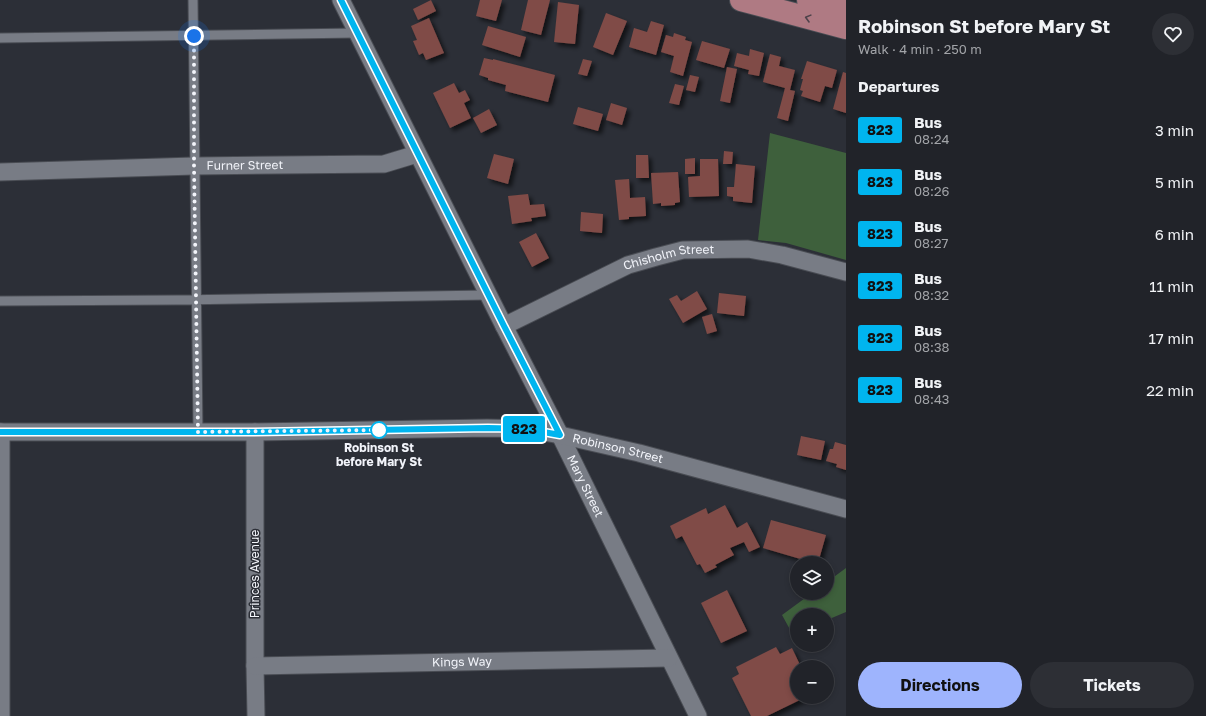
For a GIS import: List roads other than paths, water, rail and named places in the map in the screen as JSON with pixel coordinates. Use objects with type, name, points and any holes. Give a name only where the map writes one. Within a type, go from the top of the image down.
[{"type":"main road","points":[[741,0],[846,28]]},
{"type":"main road","points":[[808,0],[846,10]]},
{"type":"street","name":"Mary Street","points":[[341,0],[417,154],[560,435],[698,716]]},
{"type":"street","name":"Furner Street","points":[[0,172],[194,166],[384,164],[417,154]]},
{"type":"street","name":"Chisholm Street","points":[[504,326],[628,265],[683,250],[748,249],[782,255],[846,272]]},
{"type":"street","name":"Robinson Street","points":[[0,432],[255,432],[488,428],[527,429],[639,453],[846,509]]},
{"type":"street","points":[[0,432],[1,716]]},
{"type":"street","name":"Princes Avenue","points":[[255,432],[256,716]]},
{"type":"street","name":"Kings Way","points":[[255,666],[669,658]]},
{"type":"lane","points":[[193,0],[198,432]]},
{"type":"lane","points":[[0,38],[357,33]]},
{"type":"lane","points":[[0,301],[196,300],[488,295]]},
{"type":"place","name":"Robinson St before Mary St","points":[[379,430]]}]
